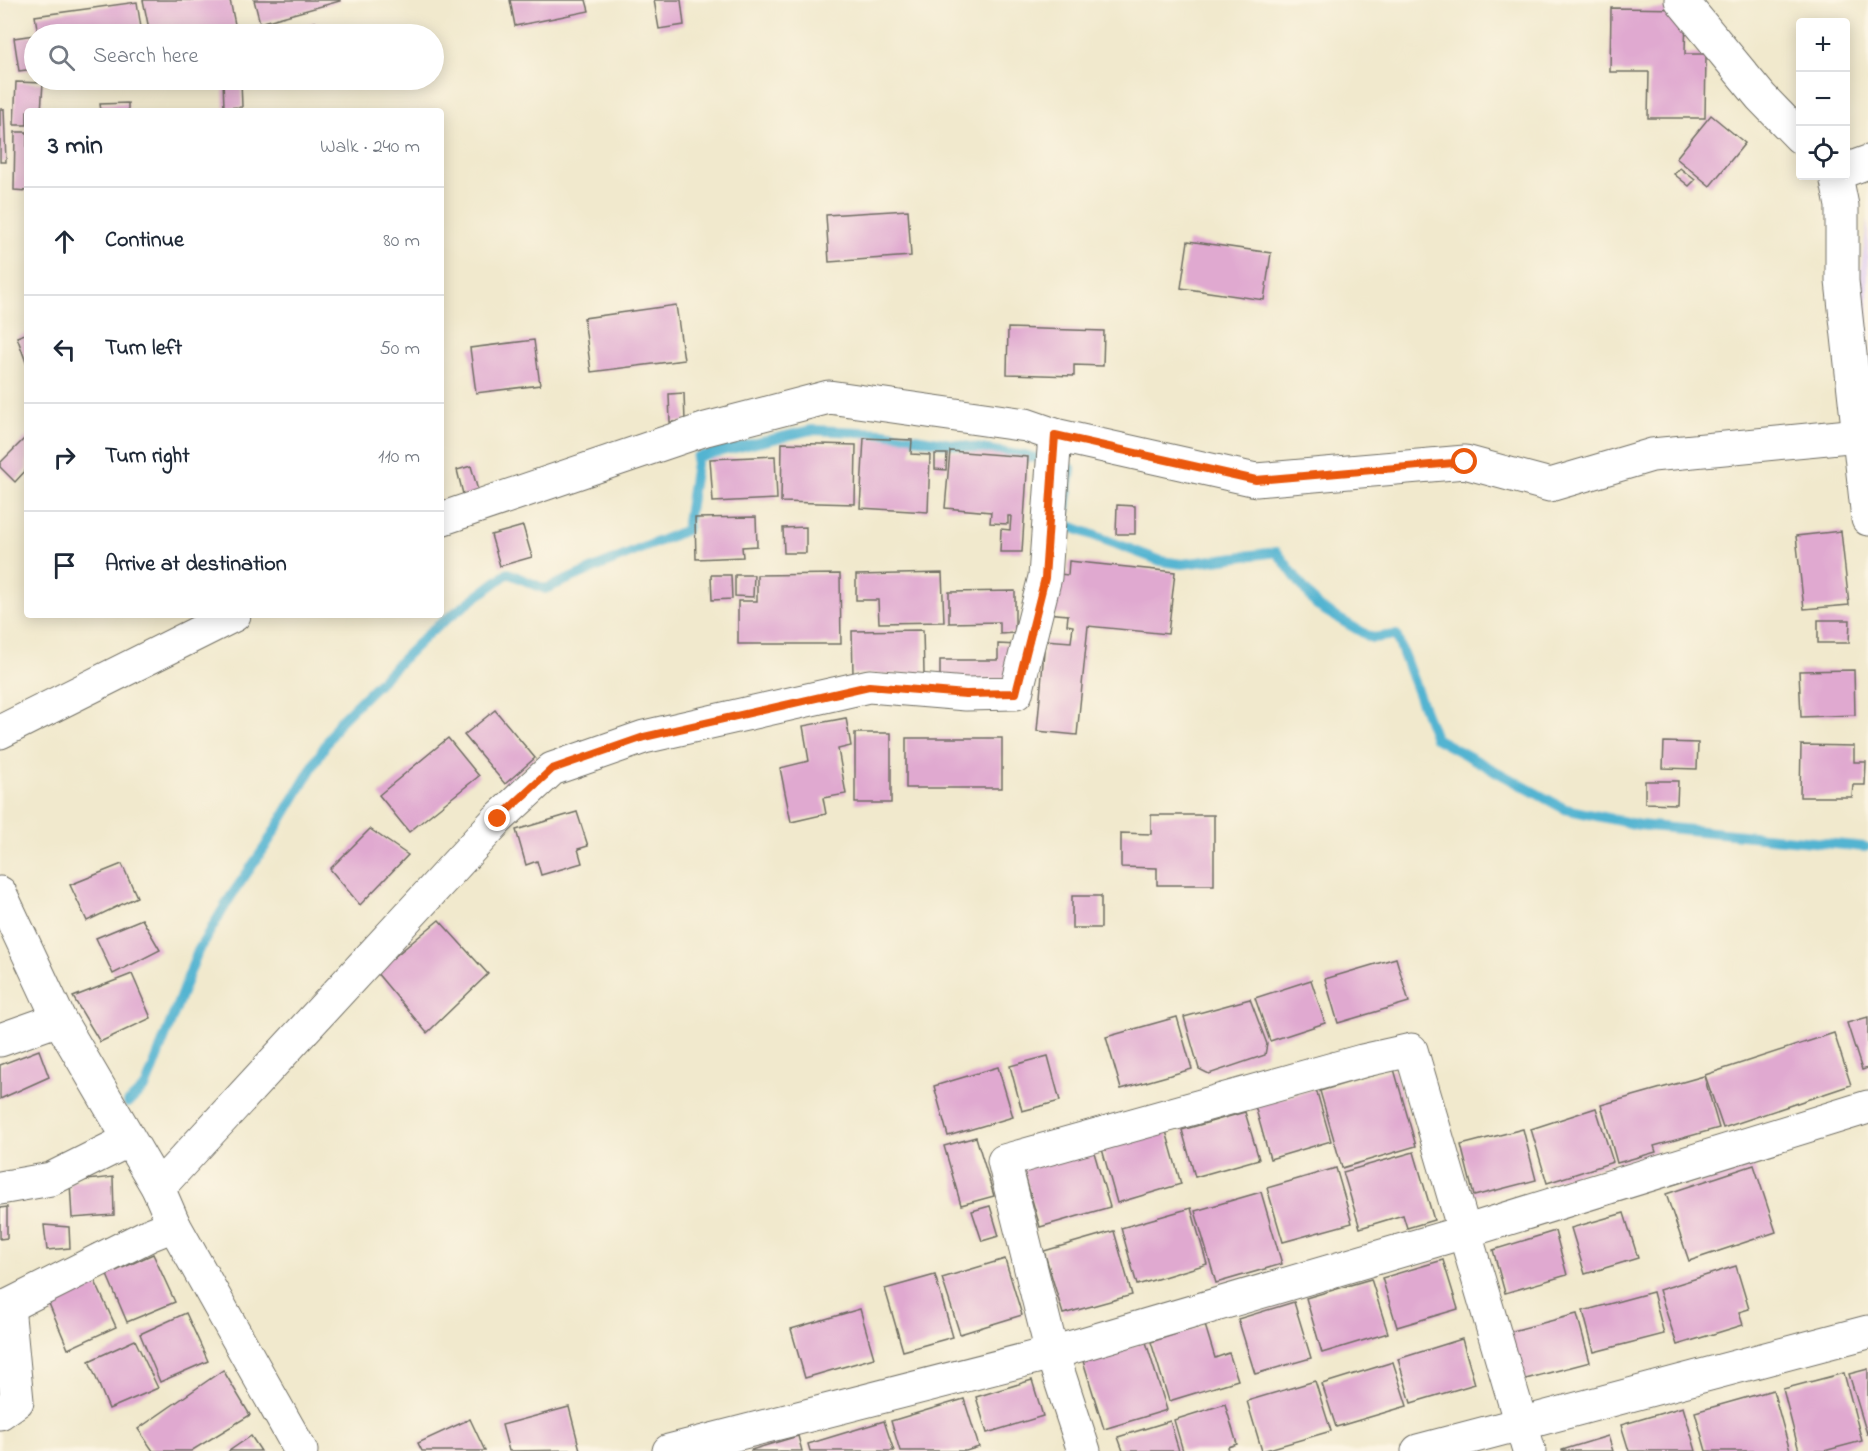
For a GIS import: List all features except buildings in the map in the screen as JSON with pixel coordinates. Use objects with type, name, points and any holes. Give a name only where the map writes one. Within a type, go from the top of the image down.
[{"type":"street","points":[[1681,0],[1761,96],[1796,133]]},
{"type":"street","points":[[1850,168],[1868,162]]},
{"type":"street","points":[[1837,180],[1842,206],[1842,281],[1868,519]]},
{"type":"street","points":[[444,518],[706,429],[829,397],[1026,424],[1055,435],[1256,480],[1465,462],[1550,485],[1652,455],[1859,435]]},
{"type":"street","points":[[158,1188],[498,819],[552,769],[644,737],[869,686],[966,694],[1016,693],[1045,578],[1055,435]]},
{"type":"street","points":[[0,732],[228,618]]},
{"type":"street","points":[[0,893],[59,1019],[158,1188],[174,1225],[300,1451]]},
{"type":"street","points":[[0,1040],[59,1019]]},
{"type":"street","points":[[1084,1451],[1052,1353],[1004,1161],[1362,1061],[1411,1050],[1525,1437]]},
{"type":"street","points":[[669,1451],[1052,1353],[1464,1232],[1868,1107]]},
{"type":"street","points":[[0,1188],[51,1179],[129,1140]]},
{"type":"street","points":[[0,1413],[17,1401],[4,1306],[174,1225]]},
{"type":"street","points":[[1418,1451],[1525,1437],[1868,1332]]},
{"type":"shaded area","points":[[1868,218],[1868,402],[1857,296]]},
{"type":"waterway","points":[[128,1103],[146,1086],[198,951],[231,896],[265,847],[339,722],[432,630],[508,573],[545,589],[686,530],[697,457],[811,430],[884,433],[1038,458]]},
{"type":"waterway","points":[[1071,468],[1064,524],[1161,561],[1182,564],[1277,552],[1317,606],[1372,638],[1396,635],[1435,738],[1565,809],[1639,825],[1865,847]]},
{"type":"route","points":[[498,819],[552,769],[644,737],[869,686],[966,694],[1016,693],[1045,578],[1055,435],[1256,480],[1465,462]]}]
